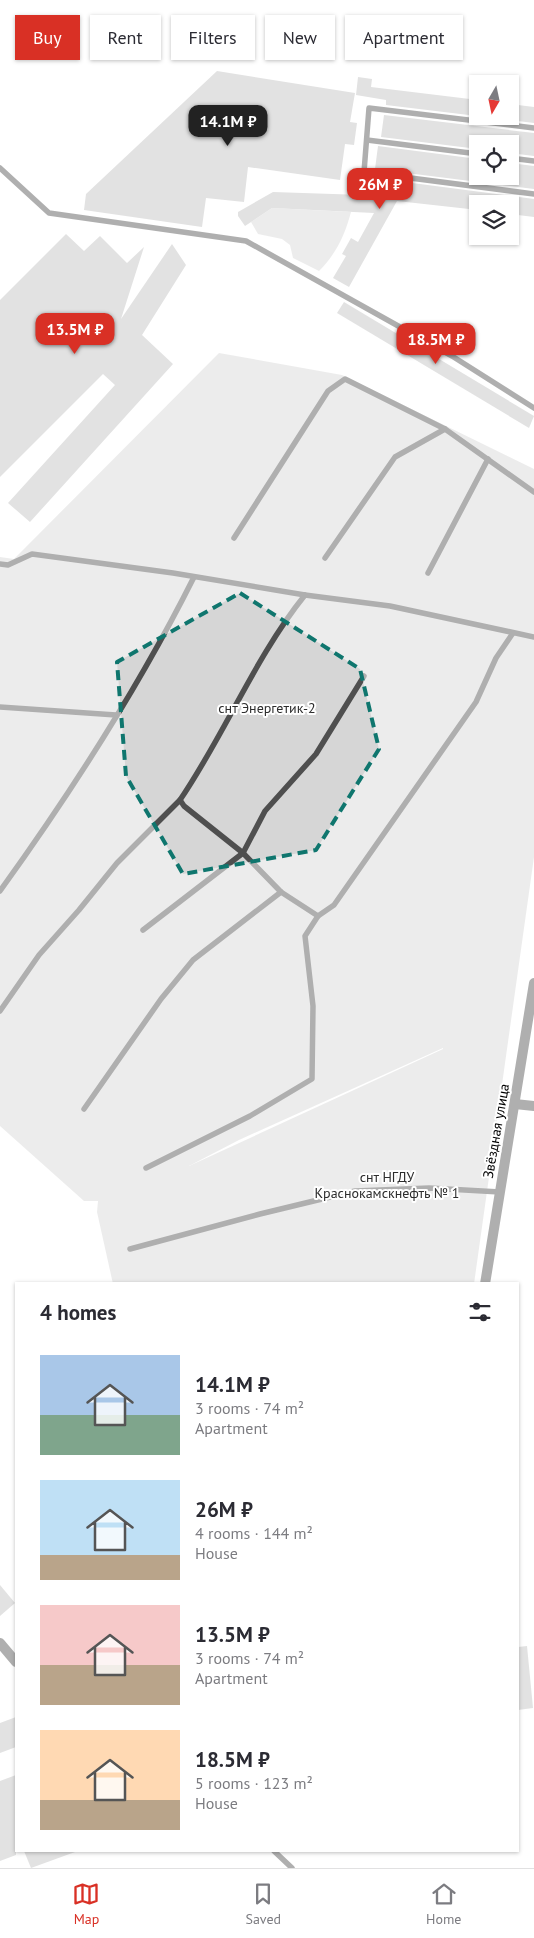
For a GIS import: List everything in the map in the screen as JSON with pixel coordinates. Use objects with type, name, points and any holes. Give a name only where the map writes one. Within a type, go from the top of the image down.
[{"type":"street","name":"Звёздная улица","points":[[485,1282],[534,982]]},
{"type":"street","points":[[515,1104],[534,1106]]},
{"type":"street","points":[[0,1643],[15,1661]]},
{"type":"lane","points":[[534,128],[369,108],[364,172],[534,194]]},
{"type":"lane","points":[[367,140],[469,153]]},
{"type":"lane","points":[[519,159],[534,161]]},
{"type":"lane","points":[[0,168],[49,213],[246,241],[452,356],[534,408]]},
{"type":"lane","points":[[234,538],[328,392],[345,379],[445,428],[534,492]]},
{"type":"lane","points":[[325,558],[395,456],[445,428]]},
{"type":"lane","points":[[428,573],[488,459]]},
{"type":"lane","points":[[0,564],[8,564],[32,554],[390,606],[534,637]]},
{"type":"lane","points":[[0,891],[52,818],[116,715],[194,577]]},
{"type":"lane","points":[[0,1011],[39,955],[117,863],[180,800],[206,761],[283,623],[305,595]]},
{"type":"lane","points":[[146,1168],[250,1116],[312,1079],[313,1006],[305,936],[318,916],[334,905],[476,702],[496,658],[513,633]]},
{"type":"lane","points":[[143,930],[243,853],[265,811],[316,754],[364,676]]},
{"type":"lane","points":[[0,707],[116,715]]},
{"type":"lane","points":[[180,800],[184,806],[243,853],[281,892],[318,916]]},
{"type":"lane","points":[[84,1109],[160,999],[193,960],[281,892]]},
{"type":"lane","points":[[130,1249],[355,1191],[429,1188],[500,1192]]},
{"type":"lane","points":[[275,1852],[292,1868]]},
{"type":"highlighted area","points":[[240,593],[360,669],[379,749],[316,850],[183,874],[126,776],[117,662]]},
{"type":"green space","points":[[272,208],[351,212],[339,244],[319,271],[293,258],[290,245],[282,239],[258,234],[251,222]]},
{"type":"green space","name":"снт Энергетик-2","points":[[219,353],[342,375],[534,469],[534,857],[474,1282],[113,1282],[97,1212],[98,1201],[84,1201],[0,1126],[0,557],[14,559]],"holes":[[[443,1048],[443,1049],[189,1166],[239,1140]]]},
{"type":"building","points":[[217,71],[355,93],[350,122],[357,123],[354,145],[345,144],[340,180],[248,167],[244,202],[206,198],[202,227],[84,210],[86,194]]},
{"type":"building","points":[[358,77],[372,79],[371,87],[469,99],[469,115],[386,105],[386,100],[356,95]]},
{"type":"building","points":[[519,105],[534,107],[534,123],[519,121]]},
{"type":"building","points":[[384,115],[534,133],[534,156],[519,154],[519,135],[469,135],[469,148],[381,137]]},
{"type":"building","points":[[378,146],[469,158],[469,181],[375,169]]},
{"type":"building","points":[[519,164],[534,166],[534,189],[502,185],[519,185]]},
{"type":"building","points":[[374,178],[504,195],[469,195],[469,209],[397,201],[349,287],[333,278],[346,256],[342,254],[351,238],[358,242],[374,213],[272,208],[245,226],[238,216],[238,212],[273,192],[363,195],[365,182],[373,183]]},
{"type":"building","points":[[519,197],[534,199],[534,217],[519,215]]},
{"type":"building","points":[[66,234],[84,251],[100,236],[127,263],[144,247],[121,319],[172,244],[186,265],[142,335],[173,364],[30,522],[8,503],[115,385],[103,374],[0,477],[0,300]]},
{"type":"building","points":[[344,302],[534,416],[529,428],[337,313]]},
{"type":"building","points":[[0,1585],[15,1603],[0,1616]]},
{"type":"building","points":[[527,1646],[533,1708],[519,1710],[519,1647]]},
{"type":"building","points":[[15,1717],[15,1747],[0,1753],[0,1723]]},
{"type":"building","points":[[15,1775],[16,1855],[0,1861],[0,1781]]},
{"type":"building","points":[[24,1852],[75,1852],[31,1868]]},
{"type":"park label","name":"снт НГДУ Краснокамскнефть № 1","points":[[387,1186]]}]
